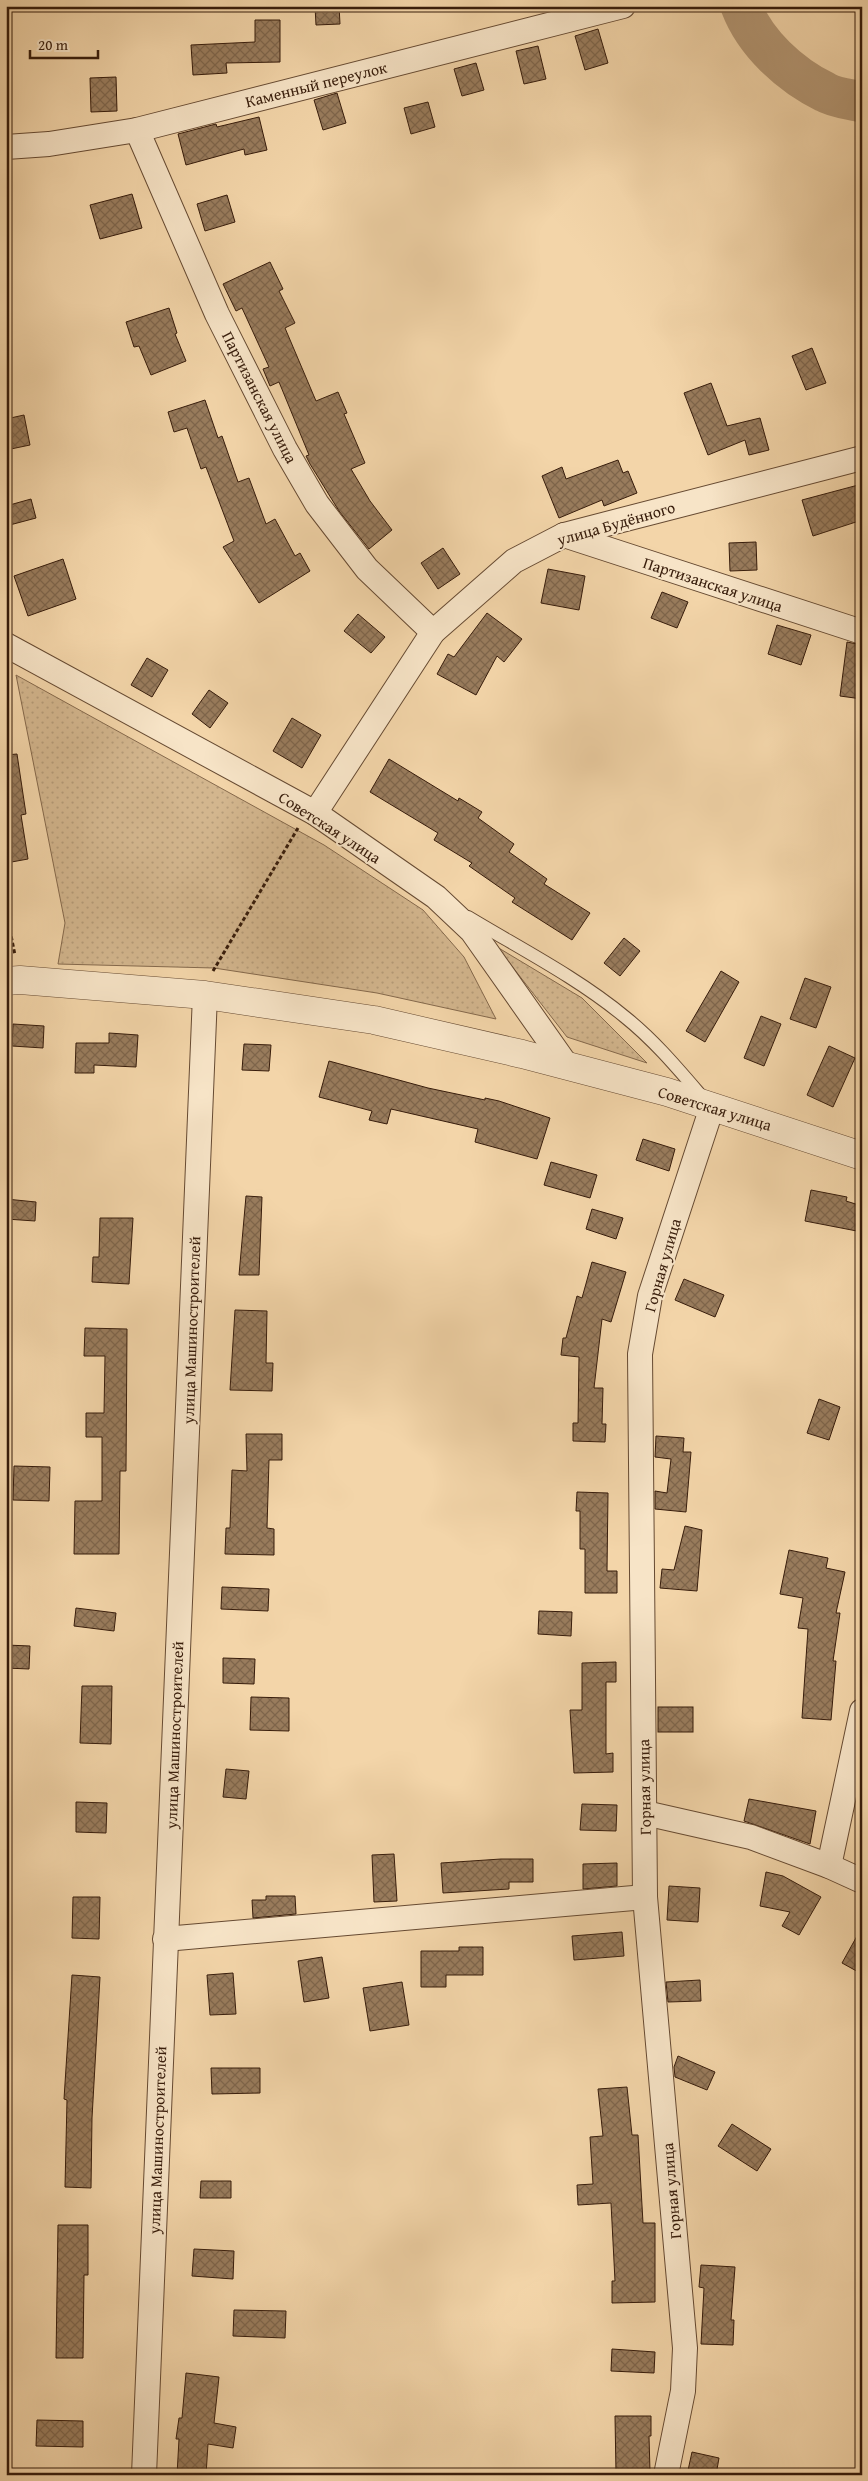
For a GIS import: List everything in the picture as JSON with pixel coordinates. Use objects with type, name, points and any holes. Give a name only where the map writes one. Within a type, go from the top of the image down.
[{"type":"street","name":"Каменный переулок","points":[[6,147],[49,144],[137,130],[623,6]]},
{"type":"street","name":"Партизанская улица","points":[[137,130],[217,314],[285,449],[317,504],[367,570],[433,632]]},
{"type":"street","name":"улица Будённого","points":[[315,813],[433,632],[514,561],[564,535],[862,458]]},
{"type":"street","name":"Партизанская улица","points":[[564,535],[862,632]]},
{"type":"street","name":"Советская улица","points":[[6,645],[315,813],[436,898],[472,931],[567,1066]]},
{"type":"street","name":"Советская улица","points":[[6,981],[20,980],[205,995],[374,1020],[567,1066],[712,1107],[862,1156]]},
{"type":"street","name":"улица Машиностроителей","points":[[144,2475],[205,995]]},
{"type":"street","name":"Горная улица","points":[[666,2475],[682,2391],[685,2348],[645,1897],[640,1354],[650,1296],[712,1107]]},
{"type":"street","points":[[829,1866],[862,1711]]},
{"type":"street","points":[[645,1813],[751,1837],[829,1866],[862,1881]]},
{"type":"street","points":[[165,1939],[645,1897]]},
{"type":"lane","points":[[436,898],[605,1001],[666,1055],[712,1107]]},
{"type":"path","points":[[205,995],[214,968],[297,830],[315,813]]},
{"type":"shaded area","points":[[16,675],[324,845],[423,910],[464,957],[496,1019],[377,993],[214,968],[58,964],[65,923]]},
{"type":"shaded area","points":[[497,947],[582,998],[647,1063],[567,1037]]},
{"type":"building","points":[[315,6],[339,6],[340,24],[316,25]]},
{"type":"building","points":[[255,20],[280,20],[280,62],[226,63],[227,73],[193,75],[191,45],[255,42]]},
{"type":"building","points":[[598,29],[608,63],[585,70],[575,36]]},
{"type":"building","points":[[538,46],[546,79],[524,84],[516,51]]},
{"type":"building","points":[[476,63],[484,90],[462,96],[454,69]]},
{"type":"building","points":[[116,77],[117,111],[91,112],[90,78]]},
{"type":"building","points":[[337,93],[346,123],[323,130],[314,100]]},
{"type":"building","points":[[428,102],[435,127],[411,134],[404,108]]},
{"type":"building","points":[[259,117],[267,150],[245,155],[244,149],[186,165],[178,134],[216,124],[217,127]]},
{"type":"building","points":[[132,194],[142,228],[100,239],[90,205]]},
{"type":"building","points":[[227,195],[235,222],[205,231],[197,204]]},
{"type":"building","points":[[270,262],[283,289],[279,291],[295,323],[285,328],[316,401],[338,392],[347,413],[344,414],[365,463],[351,469],[370,501],[392,530],[369,549],[339,511],[310,464],[306,456],[309,455],[279,382],[270,386],[263,369],[269,367],[242,308],[236,311],[223,284]]},
{"type":"building","points":[[169,308],[177,333],[175,334],[186,361],[151,375],[139,346],[134,347],[126,322]]},
{"type":"building","points":[[812,348],[826,383],[806,390],[792,356]]},
{"type":"building","points":[[711,383],[727,426],[760,418],[769,450],[749,455],[745,440],[708,455],[684,393]]},
{"type":"building","points":[[205,400],[218,438],[222,436],[238,482],[249,478],[266,524],[275,519],[295,556],[300,553],[310,571],[259,603],[223,547],[234,541],[206,467],[201,469],[187,428],[174,432],[168,412]]},
{"type":"building","points":[[24,415],[30,445],[6,450],[6,419]]},
{"type":"building","points":[[618,460],[623,473],[628,471],[637,493],[604,506],[602,500],[559,518],[542,476],[562,467],[566,479]]},
{"type":"building","points":[[862,484],[862,520],[813,536],[802,500]]},
{"type":"building","points":[[31,499],[36,518],[6,526],[6,506]]},
{"type":"building","points":[[756,542],[757,570],[730,571],[729,543]]},
{"type":"building","points":[[443,548],[460,574],[438,589],[421,563]]},
{"type":"building","points":[[63,559],[76,599],[28,616],[14,576]]},
{"type":"building","points":[[548,569],[585,576],[579,610],[541,603]]},
{"type":"building","points":[[662,592],[688,602],[677,628],[651,618]]},
{"type":"building","points":[[487,613],[522,639],[504,662],[497,656],[476,695],[437,674],[448,654],[454,657]]},
{"type":"building","points":[[358,614],[385,637],[371,653],[344,631]]},
{"type":"building","points":[[777,625],[811,635],[801,665],[768,654]]},
{"type":"building","points":[[847,642],[862,645],[862,699],[840,696]]},
{"type":"building","points":[[147,658],[168,670],[152,697],[131,685]]},
{"type":"building","points":[[209,690],[228,703],[210,728],[192,714]]},
{"type":"building","points":[[292,718],[321,735],[302,768],[273,751]]},
{"type":"building","points":[[17,754],[26,814],[21,815],[28,859],[6,863],[6,755]]},
{"type":"building","points":[[389,759],[458,801],[459,798],[482,812],[478,818],[514,844],[509,852],[547,879],[544,884],[590,913],[572,940],[512,902],[515,898],[469,866],[472,863],[434,840],[438,833],[370,792]]},
{"type":"building","points":[[624,938],[640,951],[620,976],[604,963]]},
{"type":"building","points":[[721,971],[739,982],[705,1042],[686,1031]]},
{"type":"building","points":[[805,978],[831,987],[816,1028],[790,1019]]},
{"type":"building","points":[[761,1016],[781,1024],[764,1066],[744,1058]]},
{"type":"building","points":[[13,1024],[44,1026],[43,1048],[12,1046]]},
{"type":"building","points":[[109,1033],[138,1035],[136,1067],[94,1065],[94,1073],[75,1073],[76,1043],[109,1043]]},
{"type":"building","points":[[244,1044],[271,1045],[269,1071],[242,1070]]},
{"type":"building","points":[[829,1046],[855,1058],[833,1107],[807,1095]]},
{"type":"building","points":[[329,1061],[428,1088],[485,1100],[485,1098],[499,1101],[550,1118],[537,1159],[475,1142],[478,1129],[391,1109],[387,1124],[369,1120],[372,1111],[319,1097]]},
{"type":"building","points":[[643,1139],[675,1149],[669,1171],[636,1160]]},
{"type":"building","points":[[551,1162],[597,1175],[590,1198],[544,1185]]},
{"type":"building","points":[[811,1190],[847,1197],[846,1201],[862,1206],[862,1232],[805,1221]]},
{"type":"building","points":[[246,1196],[262,1197],[259,1275],[239,1275]]},
{"type":"building","points":[[6,1199],[36,1202],[35,1221],[6,1219]]},
{"type":"building","points":[[592,1209],[623,1218],[616,1239],[586,1229]]},
{"type":"building","points":[[100,1218],[133,1218],[129,1284],[92,1282],[93,1257],[99,1257]]},
{"type":"building","points":[[592,1262],[626,1272],[611,1322],[602,1319],[594,1388],[603,1388],[602,1424],[606,1424],[605,1442],[573,1441],[573,1423],[578,1423],[579,1357],[561,1355],[563,1338],[566,1338],[577,1296],[582,1298]]},
{"type":"building","points":[[684,1279],[724,1295],[715,1317],[675,1300]]},
{"type":"building","points":[[235,1310],[267,1311],[266,1363],[273,1363],[272,1391],[230,1390]]},
{"type":"building","points":[[85,1328],[127,1329],[126,1471],[120,1471],[119,1554],[74,1554],[75,1501],[102,1501],[102,1437],[86,1437],[86,1413],[104,1413],[105,1356],[84,1356]]},
{"type":"building","points":[[819,1399],[840,1407],[829,1440],[807,1433]]},
{"type":"building","points":[[246,1434],[282,1434],[282,1460],[269,1460],[267,1528],[274,1529],[274,1555],[225,1554],[226,1528],[230,1528],[232,1470],[247,1471]]},
{"type":"building","points":[[656,1436],[684,1438],[683,1452],[691,1452],[686,1512],[655,1509],[655,1491],[667,1493],[671,1459],[655,1457]]},
{"type":"building","points":[[14,1466],[50,1467],[49,1501],[13,1500]]},
{"type":"building","points":[[577,1492],[608,1493],[607,1571],[617,1571],[617,1593],[585,1593],[585,1549],[580,1549],[580,1511],[576,1511]]},
{"type":"building","points":[[685,1526],[702,1530],[697,1591],[660,1588],[662,1569],[674,1570]]},
{"type":"building","points":[[789,1550],[828,1558],[826,1568],[845,1572],[836,1613],[840,1613],[833,1661],[836,1661],[831,1720],[802,1718],[808,1629],[798,1628],[803,1598],[780,1594]]},
{"type":"building","points":[[222,1587],[269,1589],[268,1611],[221,1609]]},
{"type":"building","points":[[76,1608],[116,1613],[114,1631],[74,1626]]},
{"type":"building","points":[[539,1611],[572,1612],[571,1636],[538,1634]]},
{"type":"building","points":[[6,1645],[30,1646],[29,1669],[6,1668]]},
{"type":"building","points":[[223,1658],[255,1659],[254,1684],[223,1683]]},
{"type":"building","points":[[616,1662],[616,1682],[606,1682],[606,1754],[613,1753],[613,1772],[574,1773],[570,1710],[582,1710],[582,1663]]},
{"type":"building","points":[[82,1686],[112,1686],[111,1744],[80,1743]]},
{"type":"building","points":[[251,1697],[289,1698],[289,1731],[250,1730]]},
{"type":"building","points":[[658,1707],[693,1707],[693,1732],[658,1732]]},
{"type":"building","points":[[226,1769],[249,1771],[246,1799],[223,1797]]},
{"type":"building","points":[[749,1799],[816,1811],[810,1844],[744,1821]]},
{"type":"building","points":[[76,1802],[107,1803],[106,1833],[76,1832]]},
{"type":"building","points":[[582,1804],[617,1805],[616,1831],[580,1830]]},
{"type":"building","points":[[394,1854],[397,1901],[374,1902],[372,1855]]},
{"type":"building","points":[[533,1859],[533,1882],[509,1882],[509,1889],[443,1893],[441,1863]]},
{"type":"building","points":[[617,1863],[617,1886],[583,1889],[583,1864]]},
{"type":"building","points":[[766,1872],[783,1876],[821,1897],[799,1935],[782,1926],[790,1912],[760,1906]]},
{"type":"building","points":[[669,1886],[700,1888],[698,1922],[667,1920]]},
{"type":"building","points":[[266,1896],[295,1896],[296,1914],[253,1918],[252,1900],[266,1900]]},
{"type":"building","points":[[73,1897],[100,1897],[99,1939],[72,1938]]},
{"type":"building","points":[[862,1927],[862,1974],[842,1963]]},
{"type":"building","points":[[622,1932],[624,1956],[574,1960],[572,1936]]},
{"type":"building","points":[[459,1947],[483,1947],[483,1975],[446,1975],[446,1987],[421,1987],[421,1951],[459,1951]]},
{"type":"building","points":[[322,1957],[329,1998],[304,2002],[298,1961]]},
{"type":"building","points":[[233,1973],[236,2014],[210,2015],[207,1975]]},
{"type":"building","points":[[72,1975],[100,1977],[92,2118],[91,2188],[65,2187],[67,2100],[64,2099]]},
{"type":"building","points":[[700,1980],[701,2001],[668,2002],[666,1982]]},
{"type":"building","points":[[402,1982],[409,2025],[370,2031],[363,1988]]},
{"type":"building","points":[[678,2056],[715,2072],[707,2090],[675,2077],[674,2067]]},
{"type":"building","points":[[211,2068],[260,2068],[260,2093],[212,2094]]},
{"type":"building","points":[[627,2087],[632,2135],[638,2135],[643,2223],[655,2223],[655,2302],[612,2303],[612,2281],[615,2281],[611,2203],[578,2205],[577,2185],[593,2184],[590,2137],[603,2136],[598,2089]]},
{"type":"building","points":[[732,2124],[771,2149],[757,2171],[718,2146]]},
{"type":"building","points":[[201,2181],[231,2181],[231,2198],[200,2198]]},
{"type":"building","points":[[58,2225],[88,2225],[88,2275],[84,2275],[83,2358],[56,2358]]},
{"type":"building","points":[[194,2249],[234,2251],[233,2279],[192,2276]]},
{"type":"building","points":[[701,2265],[735,2267],[731,2320],[734,2320],[733,2345],[701,2344],[704,2288],[699,2287]]},
{"type":"building","points":[[234,2310],[286,2311],[285,2338],[233,2336]]},
{"type":"building","points":[[612,2349],[655,2352],[654,2373],[611,2371]]},
{"type":"building","points":[[186,2373],[219,2377],[214,2423],[236,2427],[233,2448],[208,2444],[206,2475],[177,2475],[179,2439],[176,2439],[179,2418],[182,2418]]},
{"type":"building","points":[[615,2416],[651,2416],[651,2436],[649,2436],[650,2472],[616,2473]]},
{"type":"building","points":[[37,2420],[83,2421],[83,2447],[36,2446]]},
{"type":"building","points":[[692,2452],[719,2458],[716,2475],[687,2475]]},
{"type":"waterway","points":[[741,6],[755,33],[775,56],[799,77],[829,94],[862,102]]}]
